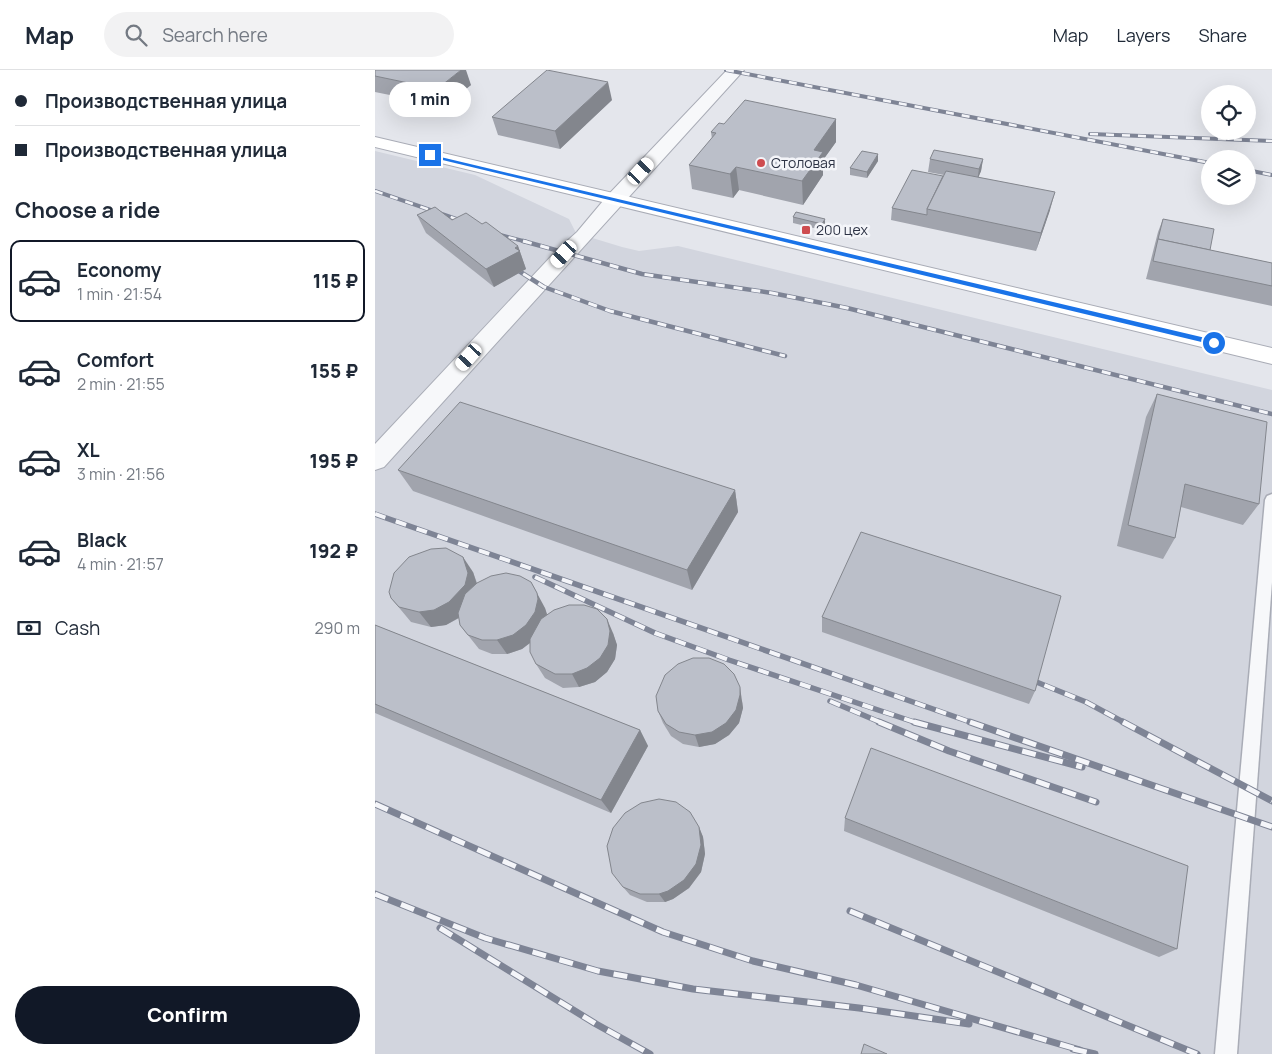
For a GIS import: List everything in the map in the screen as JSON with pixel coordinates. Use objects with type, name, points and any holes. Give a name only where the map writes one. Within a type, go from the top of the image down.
[{"type":"main road","points":[[375,142],[1272,356]]},
{"type":"street","points":[[375,460],[564,254],[585,236],[615,199],[736,70]]},
{"type":"lane","points":[[1226,1054],[1246,818],[1257,649],[1272,500]]},
{"type":"shaded area","points":[[375,151],[475,175],[569,219],[576,233],[622,247],[639,251],[678,246],[1272,390],[1272,1054],[375,1054]]},
{"type":"building","points":[[375,70],[461,70],[437,89],[375,76]]},
{"type":"building","points":[[547,70],[608,82],[555,131],[492,117]]},
{"type":"building","points":[[745,100],[836,119],[814,150],[823,152],[802,181],[736,167],[730,174],[689,165],[716,133],[711,132],[719,123],[724,124]]},
{"type":"building","points":[[934,150],[983,159],[979,169],[930,159]]},
{"type":"building","points":[[862,151],[878,154],[867,172],[850,168]]},
{"type":"building","points":[[912,170],[943,176],[927,209],[927,215],[892,208]]},
{"type":"building","points":[[946,171],[1055,192],[1041,233],[927,209]]},
{"type":"building","points":[[435,207],[452,220],[466,213],[482,224],[486,222],[518,246],[515,248],[520,251],[486,269],[417,215]]},
{"type":"building","points":[[796,212],[825,219],[822,224],[793,217]]},
{"type":"building","points":[[1163,219],[1214,229],[1210,250],[1158,239]]},
{"type":"building","points":[[1158,239],[1272,263],[1272,286],[1153,261]]},
{"type":"building","points":[[1157,394],[1267,422],[1259,504],[1185,484],[1175,538],[1128,525]]},
{"type":"building","points":[[460,402],[735,490],[687,570],[398,470]]},
{"type":"building","points":[[861,532],[1061,596],[1035,691],[822,617]]},
{"type":"building","points":[[446,548],[463,557],[468,573],[465,585],[449,602],[434,610],[419,612],[399,607],[391,598],[389,592],[394,573],[409,557],[431,549]]},
{"type":"building","points":[[506,573],[520,576],[531,582],[538,599],[535,612],[526,625],[513,635],[497,640],[482,640],[468,635],[460,625],[458,613],[465,594],[477,583],[491,576]]},
{"type":"building","points":[[569,605],[584,605],[597,609],[607,619],[610,631],[608,645],[600,658],[587,668],[572,674],[555,674],[536,664],[530,652],[530,639],[541,619],[554,610]]},
{"type":"building","points":[[375,625],[640,730],[601,800],[375,704]]},
{"type":"building","points":[[693,658],[709,658],[724,664],[734,674],[740,687],[736,710],[726,723],[712,732],[695,735],[679,732],[666,724],[658,711],[656,696],[665,675],[678,664]]},
{"type":"building","points":[[871,748],[1188,866],[1177,949],[845,818]]},
{"type":"building","points":[[659,799],[676,802],[690,812],[699,827],[701,845],[696,864],[684,880],[668,891],[659,894],[640,894],[623,887],[612,873],[607,846],[613,828],[625,813],[641,803]]},
{"type":"building","points":[[864,1044],[887,1054],[861,1054]]},
{"type":"railway","points":[[726,70],[1201,161]]},
{"type":"railway","points":[[1090,134],[1272,141]]},
{"type":"railway","points":[[1256,172],[1272,175]]},
{"type":"railway","points":[[375,191],[468,223]]},
{"type":"railway","points":[[493,233],[527,242]]},
{"type":"railway","points":[[523,241],[642,274],[772,293],[847,308],[1272,414]]},
{"type":"railway","points":[[508,264],[544,287],[610,311],[785,356]]},
{"type":"railway","points":[[375,514],[973,723]]},
{"type":"railway","points":[[535,577],[655,633],[914,722]]},
{"type":"railway","points":[[1024,677],[1086,702],[1125,723]]},
{"type":"railway","points":[[830,701],[882,723]]},
{"type":"railway","points":[[879,722],[949,751],[1096,802]]},
{"type":"railway","points":[[914,722],[1082,767]]},
{"type":"railway","points":[[970,722],[1272,827]]},
{"type":"railway","points":[[1123,722],[1272,801]]},
{"type":"railway","points":[[375,804],[663,932],[753,961],[856,985],[1080,1050]]},
{"type":"railway","points":[[375,894],[485,938],[598,971],[693,989],[859,1008],[969,1024]]},
{"type":"railway","points":[[850,911],[1197,1054]]},
{"type":"railway","points":[[440,928],[596,1024],[650,1054]]},
{"type":"railway","points":[[1073,1049],[1095,1054]]},
{"type":"place","name":"Cтоловая","points":[[761,163]]},
{"type":"place","name":"200 цех","points":[[806,230]]},
{"type":"route","points":[[430,155],[1214,343]]}]
